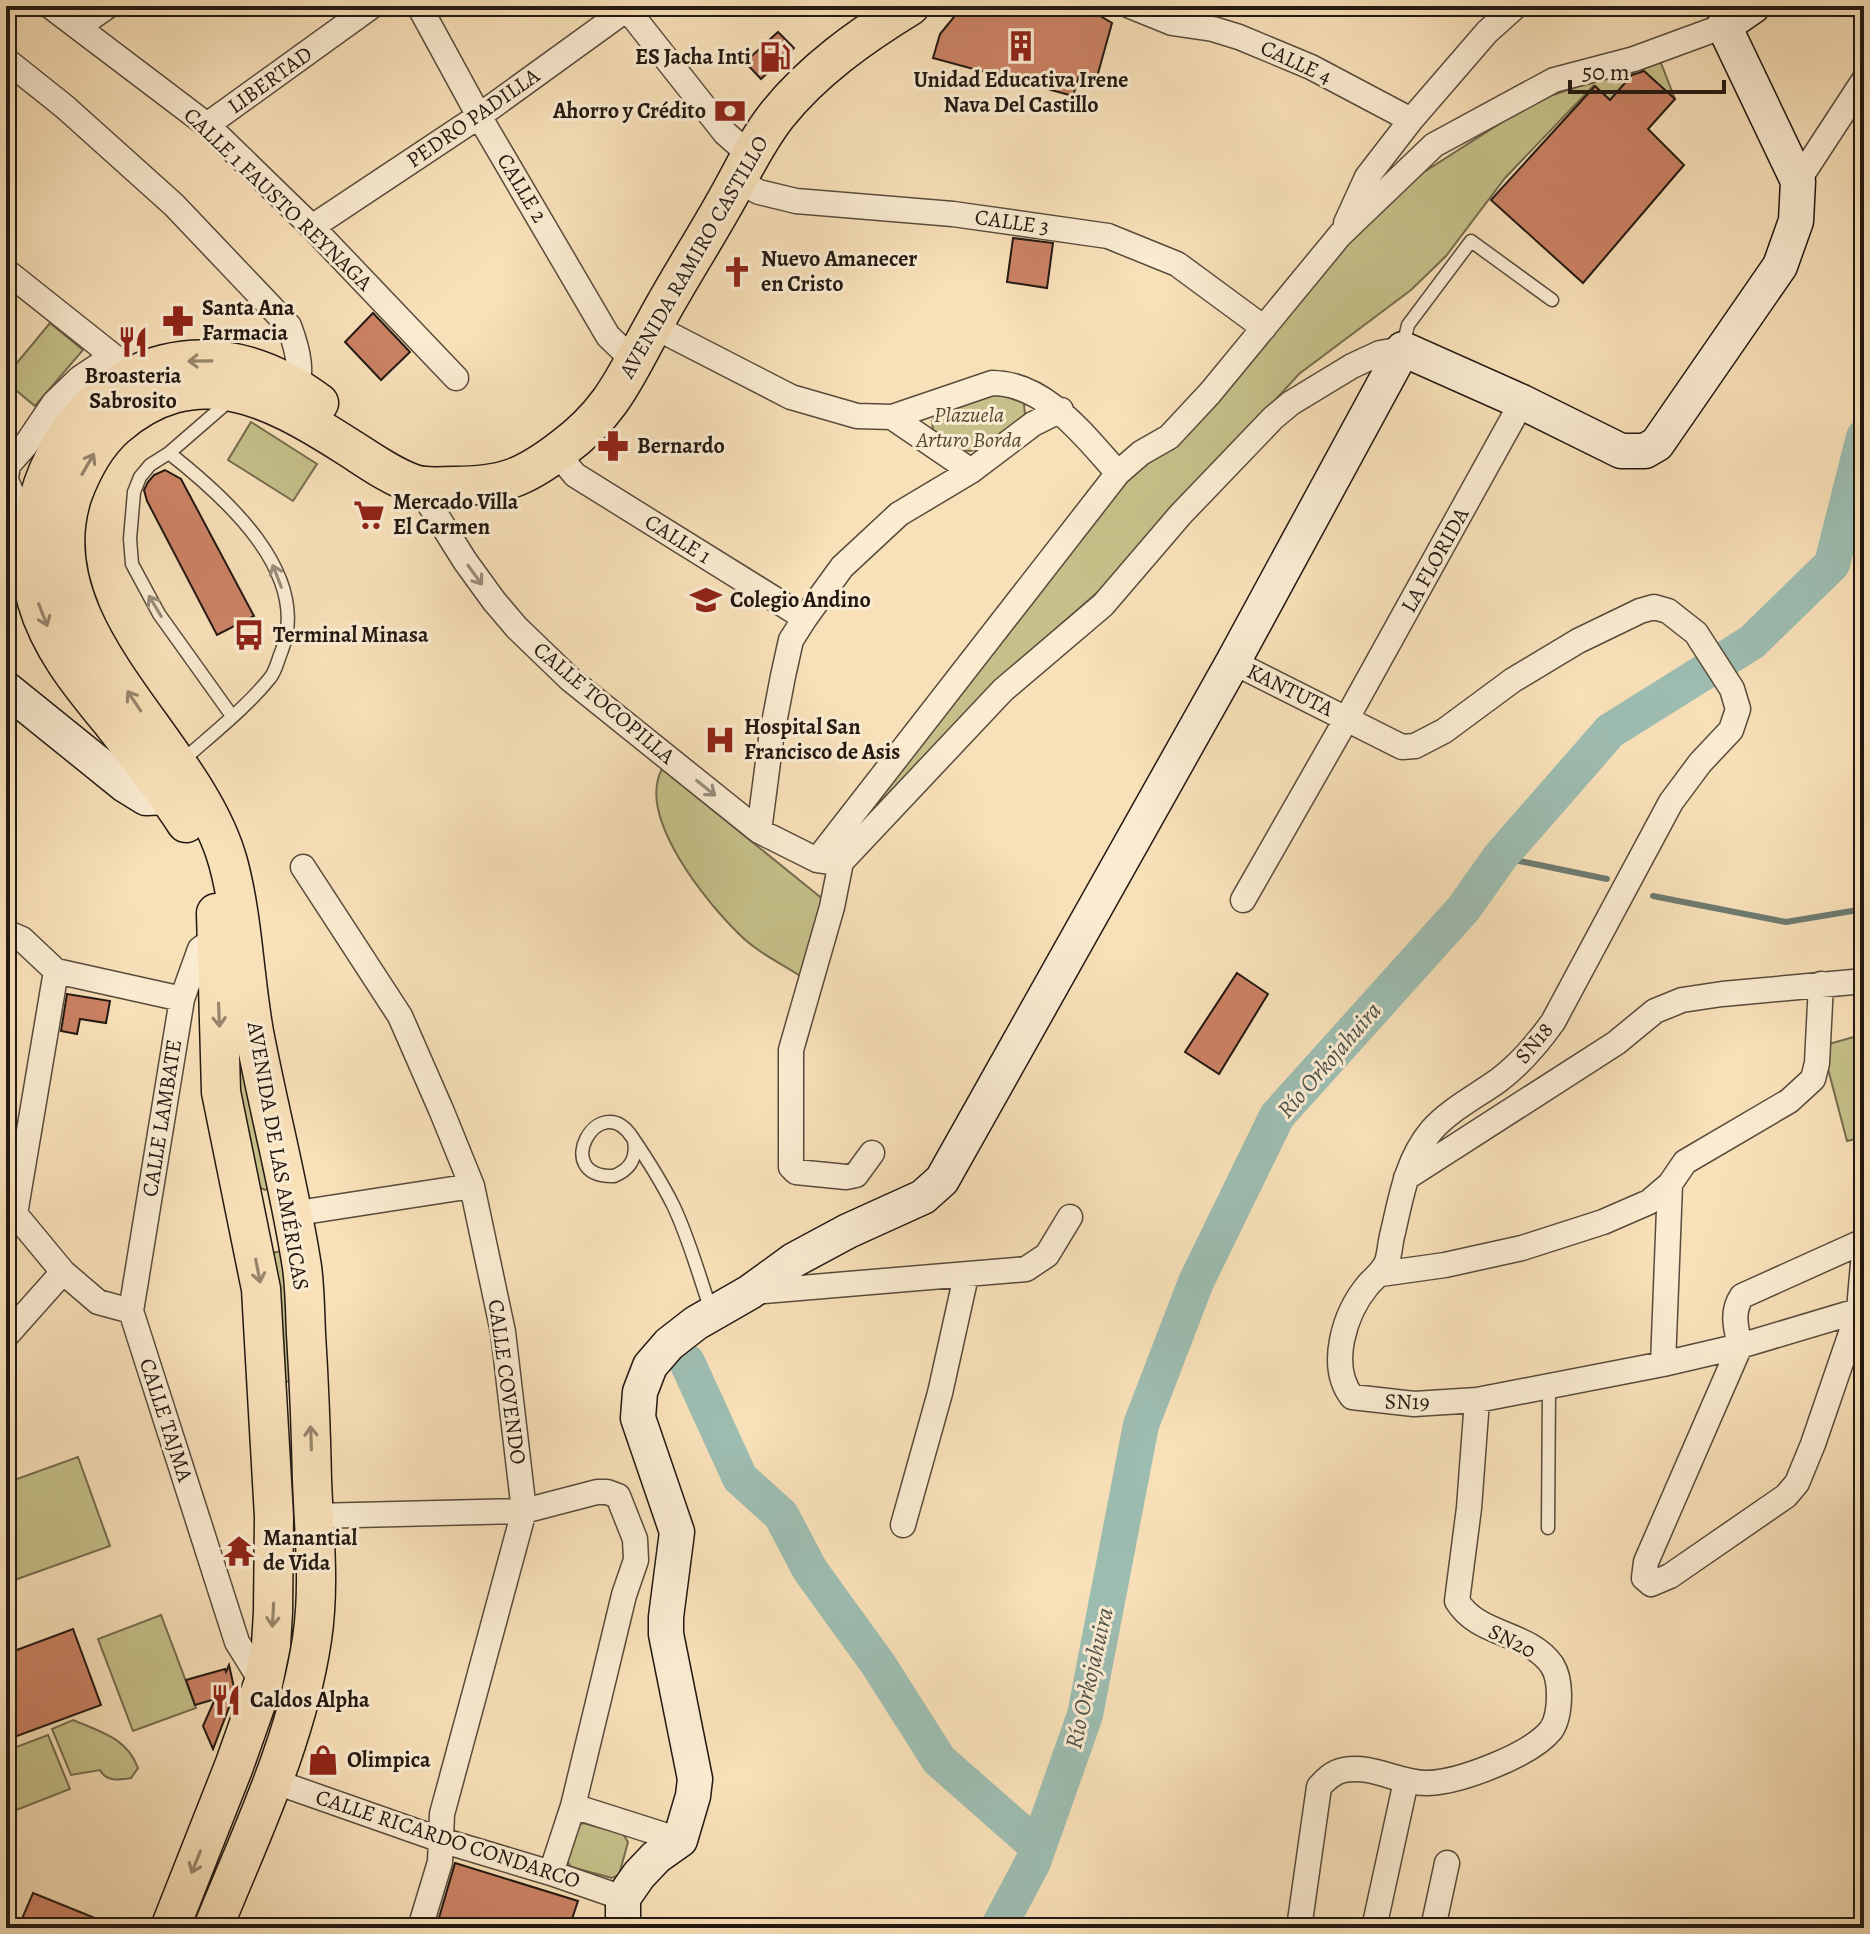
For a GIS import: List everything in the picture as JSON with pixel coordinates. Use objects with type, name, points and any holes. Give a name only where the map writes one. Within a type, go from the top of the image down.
[{"type":"main road","name":"AVENIDA RAMIRO CASTILLO","points":[[292,398],[383,469],[418,486],[484,486],[530,473],[587,430],[610,404],[636,363],[653,326],[743,168],[776,116],[801,88],[874,27],[910,6]]},
{"type":"main road","points":[[623,1913],[639,1875],[656,1857],[680,1840],[695,1779],[666,1634],[677,1532],[638,1418],[640,1392],[650,1366],[669,1344],[794,1260],[923,1197],[942,1180],[1233,662],[1403,349],[1522,402],[1621,451],[1645,451],[1657,444],[1780,266],[1796,221],[1798,181],[1724,26],[1753,6]]},
{"type":"main road","name":"AVENIDA RAMIRO CASTILLO","points":[[127,380],[171,393],[204,389],[241,379],[292,398],[409,460],[441,467],[475,467],[524,456],[557,453]]},
{"type":"main road","name":"AVENIDA RAMIRO CASTILLO","points":[[127,380],[73,428],[57,451],[37,504],[31,539],[37,601],[52,639],[70,671],[135,752],[160,763],[174,781]]},
{"type":"main road","name":"AVENIDA RAMIRO CASTILLO","points":[[127,380],[108,433],[76,486],[67,514],[67,574],[72,595],[89,632],[174,781]]},
{"type":"main road","points":[[6,689],[125,785],[146,798],[174,781]]},
{"type":"main road","name":"AVENIDA DE LAS AMÉRICAS","points":[[170,1928],[263,1684],[271,1645],[274,1517],[261,1289],[221,1092],[229,936],[229,864],[217,830],[174,781]]},
{"type":"main road","name":"AVENIDA DE LAS AMÉRICAS","points":[[213,1928],[273,1781],[300,1703],[312,1641],[316,1583],[302,1270],[253,1024],[229,936]]},
{"type":"main road","points":[[249,1222],[291,1214]]},
{"type":"main road","points":[[274,1517],[314,1516]]},
{"type":"main road","points":[[234,1766],[273,1781]]},
{"type":"street","name":"CALLE 1 FAUSTO REYNAGA","points":[[50,6],[207,125],[312,227],[456,378]]},
{"type":"street","points":[[78,27],[108,6]]},
{"type":"street","name":"LIBERTAD","points":[[207,125],[372,6]]},
{"type":"street","name":"CALLE 2","points":[[419,6],[479,116],[608,336],[636,363]]},
{"type":"street","name":"CALLE 4","points":[[1130,6],[1179,15],[1239,37],[1311,67],[1411,120]]},
{"type":"street","points":[[1340,235],[1367,177],[1411,120],[1487,32],[1516,6]]},
{"type":"street","points":[[629,8],[725,133],[743,168]]},
{"type":"street","name":"PEDRO PADILLA","points":[[312,227],[479,116],[629,8]]},
{"type":"street","points":[[872,1153],[856,1175],[846,1177],[796,1172],[791,1167],[791,1050],[832,907],[829,861],[1118,473],[1141,453],[1169,437],[1340,235],[1434,145],[1554,80],[1634,59],[1724,26]]},
{"type":"street","points":[[6,60],[65,107],[174,205],[289,326],[298,350],[292,398]]},
{"type":"street","points":[[1798,181],[1864,80]]},
{"type":"street","name":"CALLE 3","points":[[743,168],[759,192],[796,201],[953,214],[1108,236],[1177,264],[1264,328]]},
{"type":"street","points":[[6,271],[127,380]]},
{"type":"street","points":[[653,326],[791,397],[857,416],[892,417],[992,383],[1005,383],[1061,410],[1118,473]]},
{"type":"street","points":[[829,861],[1003,690],[1103,605],[1181,514],[1273,418],[1291,403],[1352,366],[1380,353],[1403,349]]},
{"type":"street","points":[[31,539],[6,479],[16,438],[38,423],[80,378],[127,380]]},
{"type":"street","name":"LA FLORIDA","points":[[1243,900],[1522,402]]},
{"type":"street","points":[[759,831],[783,676],[791,640],[805,618],[842,567],[899,514],[971,471],[1033,424],[1061,410]]},
{"type":"street","points":[[892,417],[971,471]]},
{"type":"street","name":"CALLE 1","points":[[557,453],[575,475],[805,618]]},
{"type":"street","name":"CALLE TOCOPILLA","points":[[418,486],[465,561],[517,628],[571,680],[759,831],[829,861]]},
{"type":"street","name":"KANTUTA","points":[[1233,662],[1389,742],[1402,747],[1415,746],[1444,731],[1513,680],[1578,641],[1654,607],[1668,611],[1696,633],[1732,689]]},
{"type":"street","name":"SN18","points":[[1344,1386],[1339,1367],[1342,1342],[1352,1312],[1388,1260],[1406,1178],[1415,1153],[1433,1129],[1502,1077],[1537,1044],[1553,1022],[1671,802],[1700,763],[1731,730],[1738,709],[1732,689]]},
{"type":"street","name":"CALLE COVENDO","points":[[303,867],[400,1016],[472,1186],[503,1332],[524,1511],[442,1814],[440,1862],[420,1928]]},
{"type":"street","points":[[6,932],[22,939],[56,971],[182,999]]},
{"type":"street","name":"CALLE LAMBATE","points":[[131,1311],[182,999],[200,949],[229,936]]},
{"type":"street","points":[[56,971],[10,1210],[63,1272],[98,1302],[131,1311]]},
{"type":"street","points":[[1406,1178],[1616,1043],[1655,1011],[1682,1000],[1722,994],[1864,981]]},
{"type":"street","points":[[1381,1274],[1445,1265],[1522,1248],[1603,1222],[1649,1202],[1670,1184],[1685,1162],[1789,1101],[1813,1079],[1817,1063],[1821,984]]},
{"type":"street","points":[[1663,1364],[1670,1184]]},
{"type":"street","points":[[291,1214],[472,1186]]},
{"type":"street","points":[[750,1292],[1026,1269],[1038,1263],[1056,1243],[1070,1217]]},
{"type":"street","points":[[1864,1241],[1742,1296],[1736,1305],[1740,1346],[1646,1562],[1644,1578],[1651,1584],[1670,1576],[1773,1505],[1797,1483],[1861,1310],[1864,1252]]},
{"type":"street","points":[[6,1336],[63,1272]]},
{"type":"street","points":[[903,1525],[940,1393],[966,1276]]},
{"type":"street","name":"SN19","points":[[1344,1386],[1352,1397],[1364,1400],[1414,1404],[1477,1400],[1740,1346],[1861,1310]]},
{"type":"street","name":"CALLE TAJMA","points":[[131,1311],[237,1642],[263,1684]]},
{"type":"street","name":"SN20","points":[[1299,1928],[1319,1787],[1327,1777],[1343,1770],[1359,1769],[1406,1781],[1429,1783],[1459,1779],[1496,1765],[1538,1742],[1552,1729],[1559,1709],[1559,1688],[1553,1667],[1536,1649],[1476,1623],[1464,1613],[1457,1601],[1469,1508],[1477,1400]]},
{"type":"street","points":[[314,1516],[524,1511],[597,1492],[618,1496],[635,1539],[636,1560],[624,1595],[573,1806],[551,1873]]},
{"type":"street","name":"CALLE RICARDO CONDARCO","points":[[273,1781],[441,1840],[551,1873],[623,1913]]},
{"type":"street","points":[[1374,1928],[1406,1781]]},
{"type":"street","points":[[573,1806],[680,1840]]},
{"type":"street","points":[[1433,1928],[1447,1863]]},
{"type":"lane","points":[[1403,349],[1408,325],[1471,241],[1552,300]]},
{"type":"lane","points":[[232,716],[159,614],[132,564],[130,539],[134,492],[140,477],[150,465],[169,453],[241,379]]},
{"type":"lane","points":[[169,453],[217,493],[269,555],[290,608],[287,637],[272,676],[174,781]]},
{"type":"lane","points":[[634,1140],[634,1158],[630,1166],[614,1176],[595,1173],[584,1159],[583,1142],[587,1134],[600,1124],[616,1124],[630,1133],[649,1160],[674,1208],[712,1313]]},
{"type":"lane","points":[[1548,1528],[1549,1386]]},
{"type":"green space","points":[[1661,63],[1675,99],[1639,67],[1610,100],[1593,86],[1505,178],[1446,256],[1411,290],[1299,374],[1108,583],[1012,667],[849,838],[1034,590],[1140,466],[1388,195],[1535,101],[1639,66]]},
{"type":"green space","points":[[50,323],[83,350],[35,406],[6,382],[6,376]]},
{"type":"green space","name":"Plazuela Arturo Borda","points":[[1000,394],[1024,403],[1025,416],[990,443],[970,451],[959,449],[933,430],[935,417],[984,397]]},
{"type":"green space","points":[[251,422],[317,464],[293,501],[228,460]]},
{"type":"green space","points":[[662,769],[824,900],[802,977],[747,941],[726,921],[694,881],[667,834],[659,811],[657,789]]},
{"type":"green space","points":[[237,1030],[268,1188],[265,1190],[258,1186],[229,1034]]},
{"type":"green space","points":[[1864,1034],[1864,1137],[1847,1141],[1822,1046]]},
{"type":"green space","points":[[282,1251],[293,1381],[282,1382],[271,1253]]},
{"type":"green space","points":[[78,1457],[110,1546],[6,1583],[6,1483]]},
{"type":"green space","points":[[161,1615],[196,1708],[133,1731],[98,1639]]},
{"type":"green space","points":[[73,1720],[112,1737],[127,1750],[138,1768],[131,1778],[109,1778],[100,1770],[71,1775],[52,1729]]},
{"type":"green space","points":[[48,1735],[70,1789],[6,1814],[6,1751]]},
{"type":"green space","points":[[583,1823],[623,1834],[628,1842],[619,1875],[612,1878],[571,1867],[567,1861],[576,1827]]},
{"type":"building","name":"Unidad Educativa Irene Nava Del Castillo","points":[[963,6],[1083,6],[1112,23],[1097,77],[1080,72],[1073,96],[933,58],[940,34]]},
{"type":"building","points":[[778,32],[794,48],[761,79],[745,62]]},
{"type":"building","points":[[1644,71],[1675,99],[1648,129],[1684,165],[1583,283],[1491,200],[1595,86],[1610,100],[1632,75]]},
{"type":"building","points":[[1013,238],[1053,243],[1047,288],[1007,282]]},
{"type":"building","points":[[373,313],[410,352],[381,380],[345,342]]},
{"type":"building","points":[[165,470],[181,479],[254,616],[217,635],[147,501],[144,490],[148,482]]},
{"type":"building","points":[[1237,973],[1268,994],[1219,1074],[1185,1052]]},
{"type":"building","points":[[67,994],[110,1001],[106,1023],[80,1019],[77,1034],[61,1031]]},
{"type":"building","points":[[73,1629],[101,1705],[6,1740],[6,1654]]},
{"type":"building","points":[[229,1665],[235,1692],[213,1749],[203,1726],[215,1699],[195,1705],[186,1680],[225,1669],[226,1672]]},
{"type":"building","points":[[455,1863],[578,1901],[569,1928],[436,1928]]},
{"type":"building","points":[[33,1893],[117,1927],[117,1928],[18,1928]]},
{"type":"waterway","name":"Río Orkojahuira","points":[[998,1928],[1033,1862],[1085,1715],[1141,1425],[1196,1282],[1277,1116],[1464,908],[1500,857],[1610,731],[1752,642],[1832,564],[1864,437]]},
{"type":"waterway","points":[[1500,857],[1607,879]]},
{"type":"waterway","points":[[1653,896],[1786,922],[1864,909]]},
{"type":"waterway","points":[[687,1362],[740,1478],[781,1515],[810,1570],[878,1664],[939,1760],[1038,1847]]},
{"type":"place","name":"Unidad Educativa Irene Nava Del Castillo","points":[[1021,46]]},
{"type":"place","name":"ES Jacha Inti","points":[[775,57]]},
{"type":"place","name":"Ahorro y Crédito","points":[[730,111]]},
{"type":"place","name":"Nuevo Amanecer en Cristo","points":[[737,272]]},
{"type":"place","name":"Santa Ana Farmacia","points":[[178,321]]},
{"type":"place","name":"Broasteria Sabrosito","points":[[133,342]]},
{"type":"place","name":"Bernardo","points":[[613,446]]},
{"type":"place","name":"Mercado Villa El Carmen","points":[[369,515]]},
{"type":"place","name":"Colegio Andino","points":[[706,600]]},
{"type":"place","name":"Terminal Minasa","points":[[249,635]]},
{"type":"place","name":"Hospital San Francisco de Asis","points":[[720,740]]},
{"type":"place","name":"Manantial de Vida","points":[[239,1551]]},
{"type":"place","name":"Caldos Alpha","points":[[226,1700]]},
{"type":"place","name":"Olimpica","points":[[323,1760]]}]
